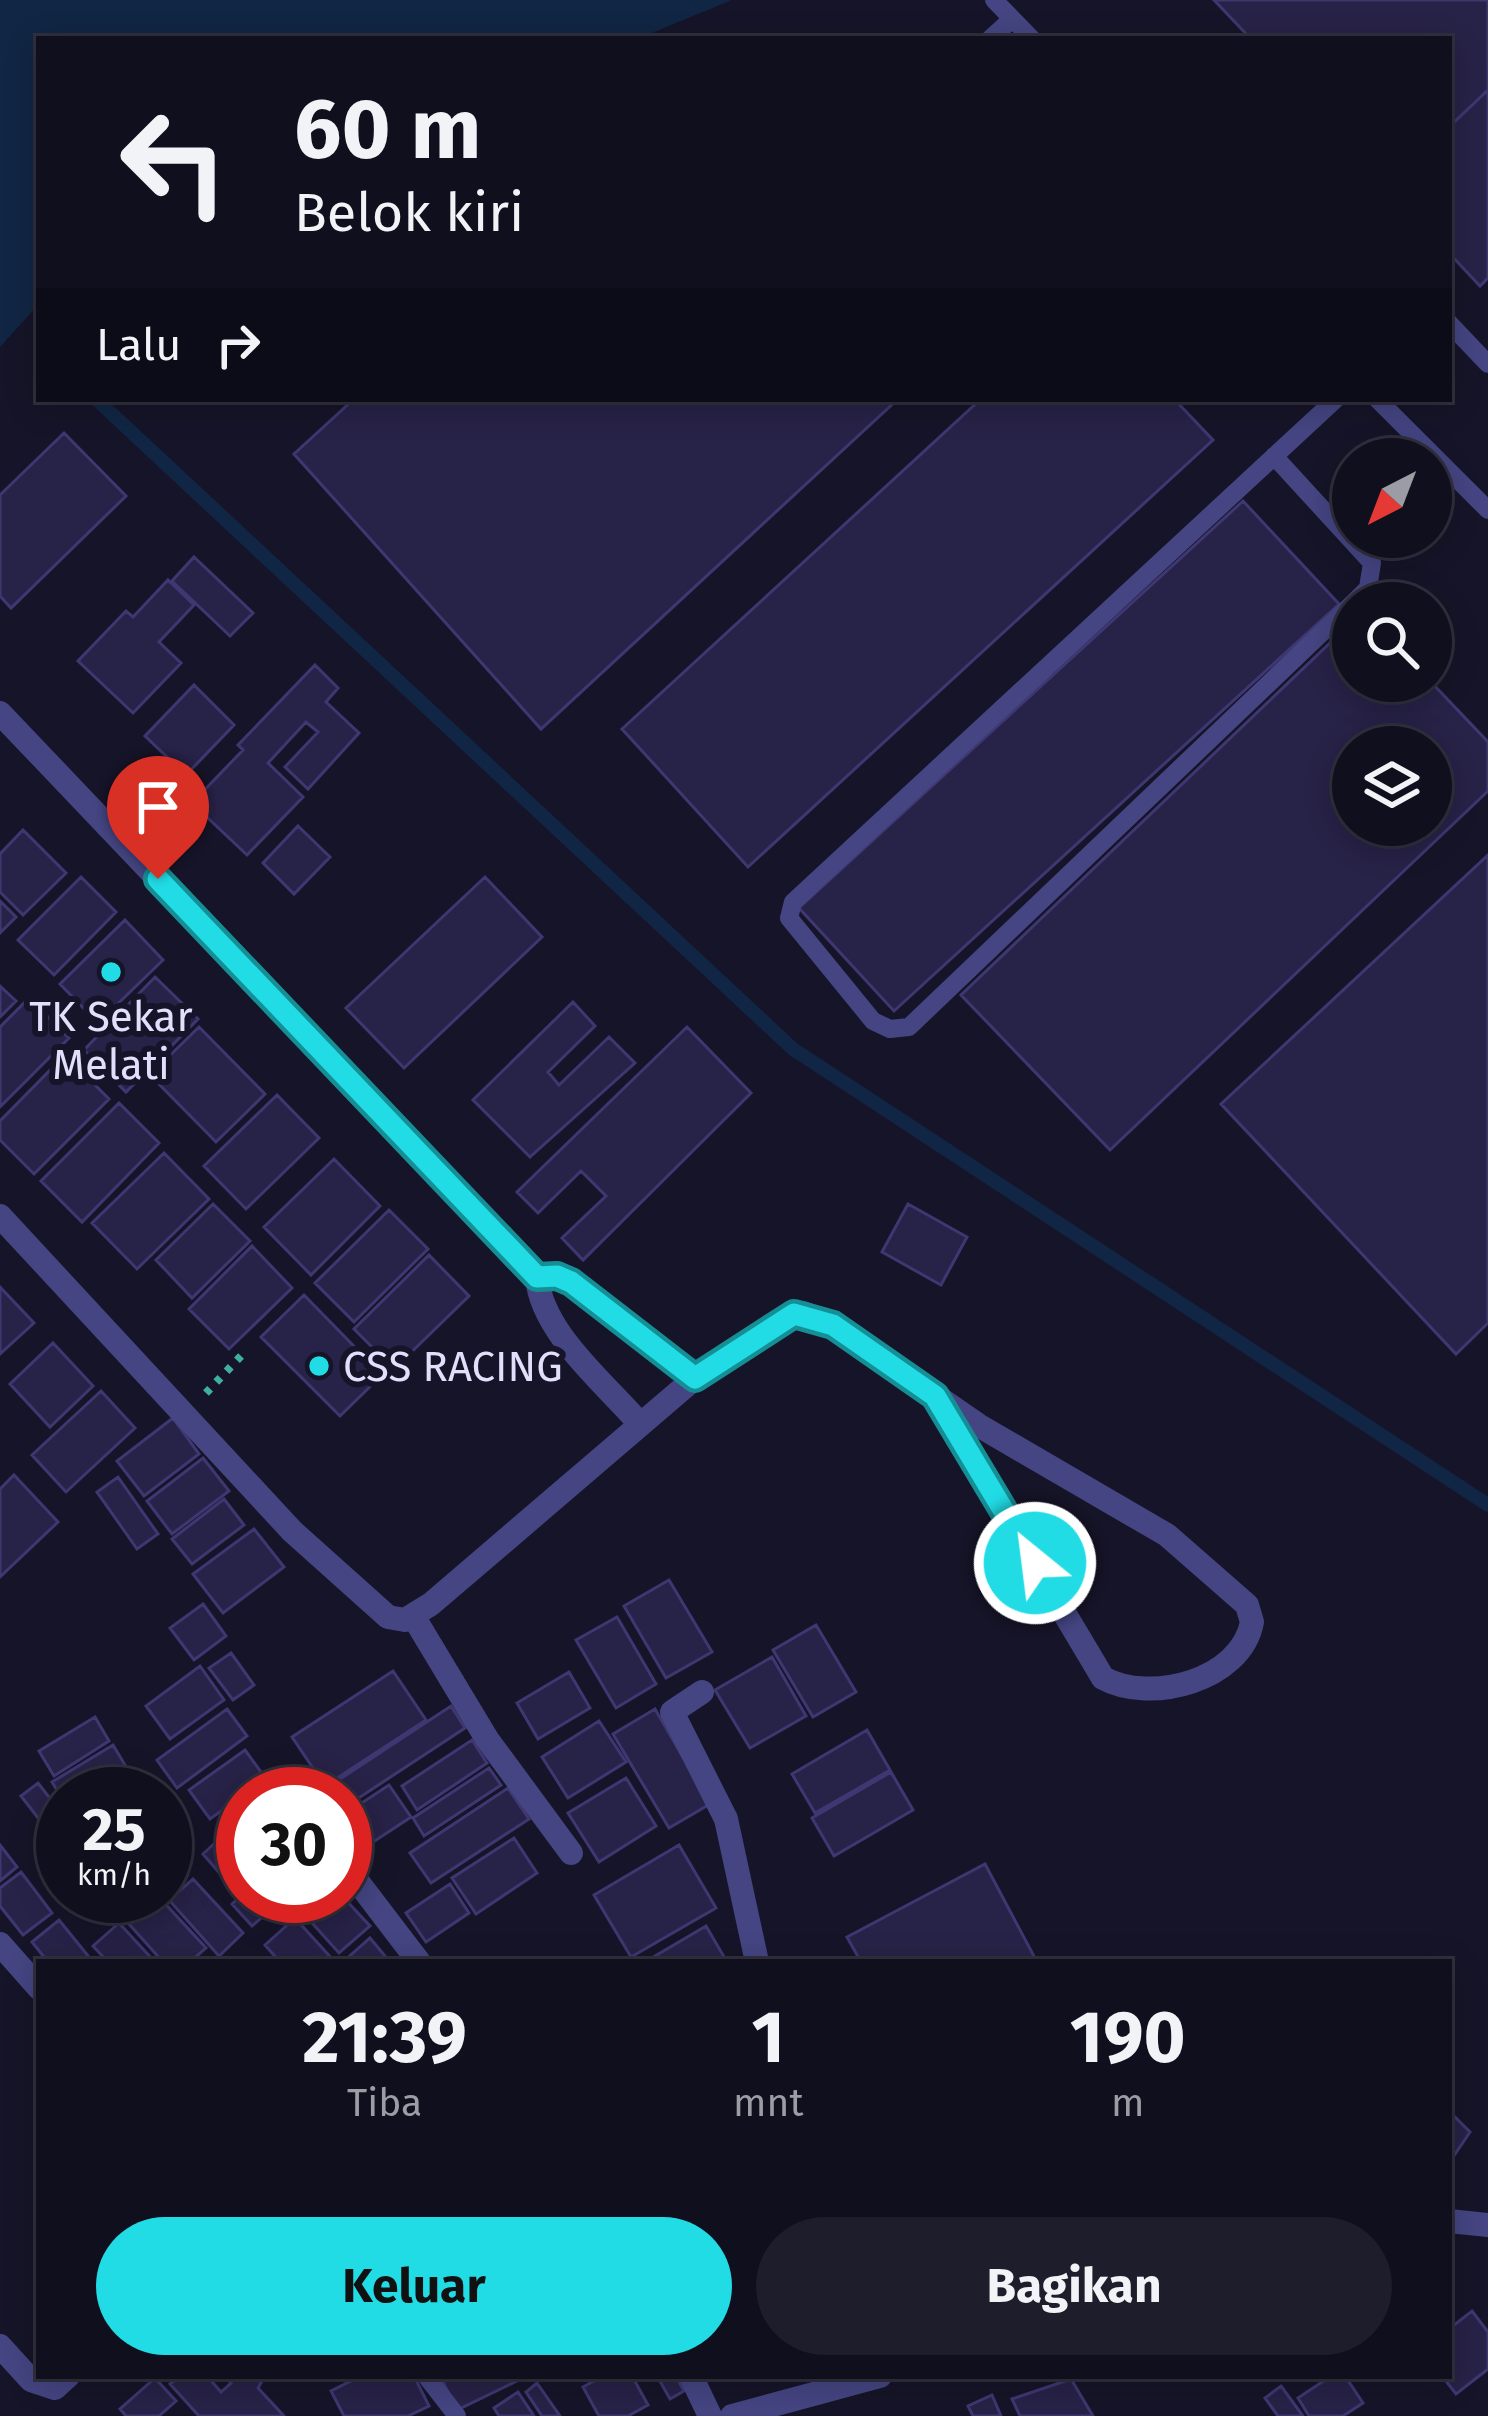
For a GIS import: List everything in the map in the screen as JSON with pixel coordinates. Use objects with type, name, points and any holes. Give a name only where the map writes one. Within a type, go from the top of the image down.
[{"type":"street","points":[[0,713],[537,1277],[539,1300],[554,1324],[640,1424]]},
{"type":"street","points":[[0,1216],[292,1531],[380,1612],[395,1619],[413,1616],[695,1378],[781,1320],[803,1313],[833,1325],[935,1396],[1167,1535],[1246,1605],[1252,1622],[1240,1647],[1224,1665],[1161,1689],[1119,1687],[1103,1678],[935,1396]]},
{"type":"street","points":[[537,1277],[557,1276],[571,1282],[695,1378]]},
{"type":"street","points":[[413,1616],[487,1739],[571,1853]]},
{"type":"street","points":[[702,1692],[672,1712],[726,1819],[757,1959]]},
{"type":"street","points":[[372,1900],[417,1959]]},
{"type":"street","points":[[0,1944],[36,1985]]},
{"type":"street","points":[[1452,2221],[1488,2225]]},
{"type":"street","points":[[0,2346],[31,2380],[56,2388],[65,2379]]},
{"type":"street","points":[[692,2379],[710,2416]]},
{"type":"street","points":[[732,2416],[869,2379]]},
{"type":"lane","points":[[994,0],[1029,36]]},
{"type":"lane","points":[[993,36],[1012,19]]},
{"type":"lane","points":[[1452,326],[1488,364]]},
{"type":"lane","points":[[1332,623],[909,1027],[890,1029],[873,1021],[789,918],[794,902],[1333,402]]},
{"type":"lane","points":[[1380,402],[1488,510]]},
{"type":"lane","points":[[1274,456],[1372,563],[1369,582]]},
{"type":"lane","points":[[428,2379],[457,2416]]},
{"type":"path","points":[[184,1415],[242,1355]]},
{"type":"water","points":[[0,0],[732,0],[644,36],[36,36],[36,307],[0,347]]},
{"type":"building","points":[[1214,0],[1488,0],[1488,90],[1452,124],[1452,36],[1248,36]]},
{"type":"building","points":[[1488,90],[1488,278],[1480,286],[1452,256],[1452,124]]},
{"type":"building","points":[[351,402],[895,402],[541,729],[294,454]]},
{"type":"building","points":[[978,402],[1177,402],[1213,440],[748,867],[622,729]]},
{"type":"building","points":[[64,433],[126,496],[11,608],[0,596],[0,495]]},
{"type":"building","points":[[1243,501],[1332,596],[1332,610],[894,1011],[799,908]]},
{"type":"building","points":[[194,557],[253,613],[230,636],[172,581]]},
{"type":"building","points":[[168,580],[194,605],[159,642],[181,663],[133,713],[78,661],[126,611],[133,617]]},
{"type":"building","points":[[1332,641],[1332,702],[1450,702],[1488,742],[1488,791],[1452,825],[1452,726],[1332,726],[1332,846],[1430,846],[1110,1150],[961,995]]},
{"type":"building","points":[[315,665],[338,688],[326,702],[359,733],[308,789],[285,767],[318,732],[306,722],[268,763],[303,797],[247,855],[192,803],[243,750],[238,745]]},
{"type":"building","points":[[194,685],[234,725],[186,775],[145,736]]},
{"type":"building","points":[[298,826],[330,857],[294,894],[263,863]]},
{"type":"building","points":[[23,830],[66,873],[23,915],[0,892],[0,854]]},
{"type":"building","points":[[1488,855],[1488,1323],[1456,1354],[1221,1104]]},
{"type":"building","points":[[81,877],[116,912],[54,975],[18,940]]},
{"type":"building","points":[[485,877],[542,937],[404,1068],[346,1008]]},
{"type":"building","points":[[0,901],[16,917],[0,933]]},
{"type":"building","name":"TK Sekar Melati","points":[[125,920],[163,960],[98,1023],[60,984]]},
{"type":"building","points":[[155,977],[198,1019],[126,1092],[84,1050]]},
{"type":"building","points":[[0,986],[16,1001],[0,1017]]},
{"type":"building","points":[[29,998],[69,1038],[0,1107],[0,1027]]},
{"type":"building","points":[[573,1002],[595,1026],[548,1072],[559,1085],[609,1037],[635,1063],[530,1157],[473,1100]]},
{"type":"building","points":[[199,1027],[265,1094],[216,1142],[150,1075]]},
{"type":"building","points":[[687,1027],[751,1093],[583,1260],[562,1238],[606,1196],[581,1171],[538,1213],[517,1192]]},
{"type":"building","points":[[65,1055],[109,1099],[34,1174],[0,1140],[0,1121]]},
{"type":"building","points":[[277,1095],[319,1138],[246,1209],[204,1166]]},
{"type":"building","points":[[119,1103],[159,1143],[82,1222],[41,1181]]},
{"type":"building","points":[[164,1153],[209,1199],[137,1269],[92,1223]]},
{"type":"building","points":[[334,1159],[380,1206],[311,1275],[264,1227]]},
{"type":"building","points":[[213,1204],[250,1241],[192,1298],[156,1260]]},
{"type":"building","points":[[908,1204],[967,1237],[941,1285],[882,1252]]},
{"type":"building","points":[[389,1210],[428,1249],[354,1322],[315,1283]]},
{"type":"building","points":[[252,1246],[292,1288],[229,1349],[189,1309]]},
{"type":"building","points":[[429,1255],[469,1296],[394,1369],[354,1329]]},
{"type":"building","points":[[0,1287],[34,1323],[0,1354]]},
{"type":"building","points":[[304,1295],[382,1375],[340,1416],[261,1337]]},
{"type":"building","points":[[53,1343],[93,1386],[50,1427],[10,1384]]},
{"type":"building","points":[[101,1391],[135,1428],[66,1492],[32,1455]]},
{"type":"building","points":[[173,1418],[199,1454],[144,1496],[117,1461]]},
{"type":"building","points":[[203,1458],[229,1491],[172,1534],[147,1501]]},
{"type":"building","points":[[14,1475],[58,1522],[0,1577],[0,1489]]},
{"type":"building","points":[[118,1477],[158,1534],[137,1549],[97,1492]]},
{"type":"building","points":[[224,1499],[244,1525],[192,1564],[172,1539]]},
{"type":"building","points":[[254,1529],[284,1567],[223,1613],[193,1574]]},
{"type":"building","points":[[669,1580],[712,1652],[666,1678],[624,1606]]},
{"type":"building","points":[[203,1604],[226,1636],[194,1660],[170,1628]]},
{"type":"building","points":[[617,1617],[656,1684],[616,1708],[576,1640]]},
{"type":"building","points":[[816,1625],[856,1692],[813,1717],[773,1650]]},
{"type":"building","points":[[231,1653],[254,1685],[233,1700],[209,1668]]},
{"type":"building","points":[[772,1657],[806,1716],[750,1748],[715,1690]]},
{"type":"building","points":[[200,1666],[224,1700],[170,1739],[146,1706]]},
{"type":"building","points":[[393,1671],[426,1720],[354,1767],[312,1767],[292,1737]]},
{"type":"building","points":[[569,1672],[590,1708],[538,1739],[517,1703]]},
{"type":"building","points":[[451,1706],[465,1728],[372,1789],[372,1767],[358,1767]]},
{"type":"building","points":[[227,1709],[247,1736],[192,1777],[192,1767],[162,1767],[157,1760]]},
{"type":"building","points":[[655,1709],[710,1804],[669,1828],[613,1734]]},
{"type":"building","points":[[95,1717],[109,1741],[68,1767],[49,1767],[39,1751]]},
{"type":"building","points":[[599,1721],[626,1762],[568,1798],[542,1757]]},
{"type":"building","points":[[867,1730],[890,1770],[815,1813],[792,1774]]},
{"type":"building","points":[[472,1740],[487,1763],[417,1810],[402,1786]]},
{"type":"building","points":[[113,1745],[126,1767],[77,1767]]},
{"type":"building","points":[[245,1750],[257,1767],[221,1767]]},
{"type":"building","points":[[489,1768],[501,1785],[424,1836],[413,1818]]},
{"type":"building","points":[[216,1771],[216,1815],[210,1819],[192,1788]]},
{"type":"building","points":[[891,1772],[913,1810],[834,1856],[812,1818]]},
{"type":"building","points":[[626,1778],[656,1826],[599,1862],[568,1813]]},
{"type":"building","points":[[36,1785],[36,1815],[21,1796]]},
{"type":"building","points":[[389,1785],[411,1817],[372,1843],[372,1796]]},
{"type":"building","points":[[508,1788],[529,1819],[431,1883],[410,1853]]},
{"type":"building","points":[[514,1838],[537,1873],[476,1914],[452,1878]]},
{"type":"building","points":[[216,1842],[216,1869],[203,1854]]},
{"type":"building","points":[[0,1845],[17,1867],[0,1881]]},
{"type":"building","points":[[679,1845],[716,1908],[631,1957],[594,1895]]},
{"type":"building","points":[[985,1864],[1035,1959],[859,1959],[847,1937]]},
{"type":"building","points":[[21,1872],[36,1892],[39,1923],[23,1935],[0,1906],[0,1888]]},
{"type":"building","points":[[192,1880],[216,1904],[216,1923],[234,1923],[243,1933],[219,1956],[190,1923]]},
{"type":"building","points":[[450,1884],[469,1913],[426,1942],[406,1913]]},
{"type":"building","points":[[55,1923],[61,1923],[89,1957],[86,1959],[46,1959],[32,1942]]},
{"type":"building","points":[[119,1923],[152,1959],[105,1959],[93,1946]]},
{"type":"building","points":[[130,1923],[183,1923],[206,1948],[193,1959],[160,1959]]},
{"type":"building","points":[[289,1923],[300,1923],[332,1959],[277,1959],[265,1945]]},
{"type":"building","points":[[312,1923],[367,1923],[370,1926],[339,1953]]},
{"type":"building","points":[[706,1926],[725,1959],[650,1959]]},
{"type":"building","points":[[370,1938],[388,1959],[346,1959]]},
{"type":"building","points":[[1452,2114],[1470,2132],[1452,2159]]},
{"type":"building","points":[[1472,2311],[1488,2332],[1488,2369],[1456,2394],[1444,2379],[1452,2379],[1452,2327]]},
{"type":"building","points":[[154,2379],[176,2401],[159,2416],[126,2416],[120,2409]]},
{"type":"building","points":[[176,2379],[210,2379],[221,2392],[231,2383],[228,2379],[263,2379],[258,2388],[284,2416],[199,2416],[170,2384]]},
{"type":"building","points":[[355,2379],[416,2379],[429,2406],[408,2416],[344,2416],[331,2391]]},
{"type":"building","points":[[449,2379],[521,2379],[457,2410],[443,2382]]},
{"type":"building","points":[[598,2379],[634,2379],[648,2405],[628,2416],[599,2416],[583,2387]]},
{"type":"building","points":[[659,2379],[678,2379],[684,2391],[670,2399]]},
{"type":"building","points":[[1071,2379],[1093,2416],[1020,2416],[1012,2399]]},
{"type":"building","points":[[1326,2379],[1347,2379],[1363,2403],[1343,2416],[1309,2416],[1298,2398]]},
{"type":"building","points":[[537,2383],[560,2416],[542,2416],[526,2392]]},
{"type":"building","points":[[1281,2386],[1303,2416],[1278,2416],[1265,2398]]},
{"type":"building","points":[[518,2392],[534,2416],[499,2416],[494,2408]]},
{"type":"building","points":[[992,2395],[1001,2416],[973,2416],[968,2406]]},
{"type":"waterway","points":[[99,402],[793,1049],[1488,1505]]},
{"type":"place","name":"TK Sekar Melati","points":[[111,972]]},
{"type":"place","name":"CSS RACING","points":[[319,1366]]},
{"type":"route","points":[[158,879],[537,1277],[557,1276],[571,1282],[695,1378],[794,1314],[833,1325],[935,1396],[1035,1563]]}]
